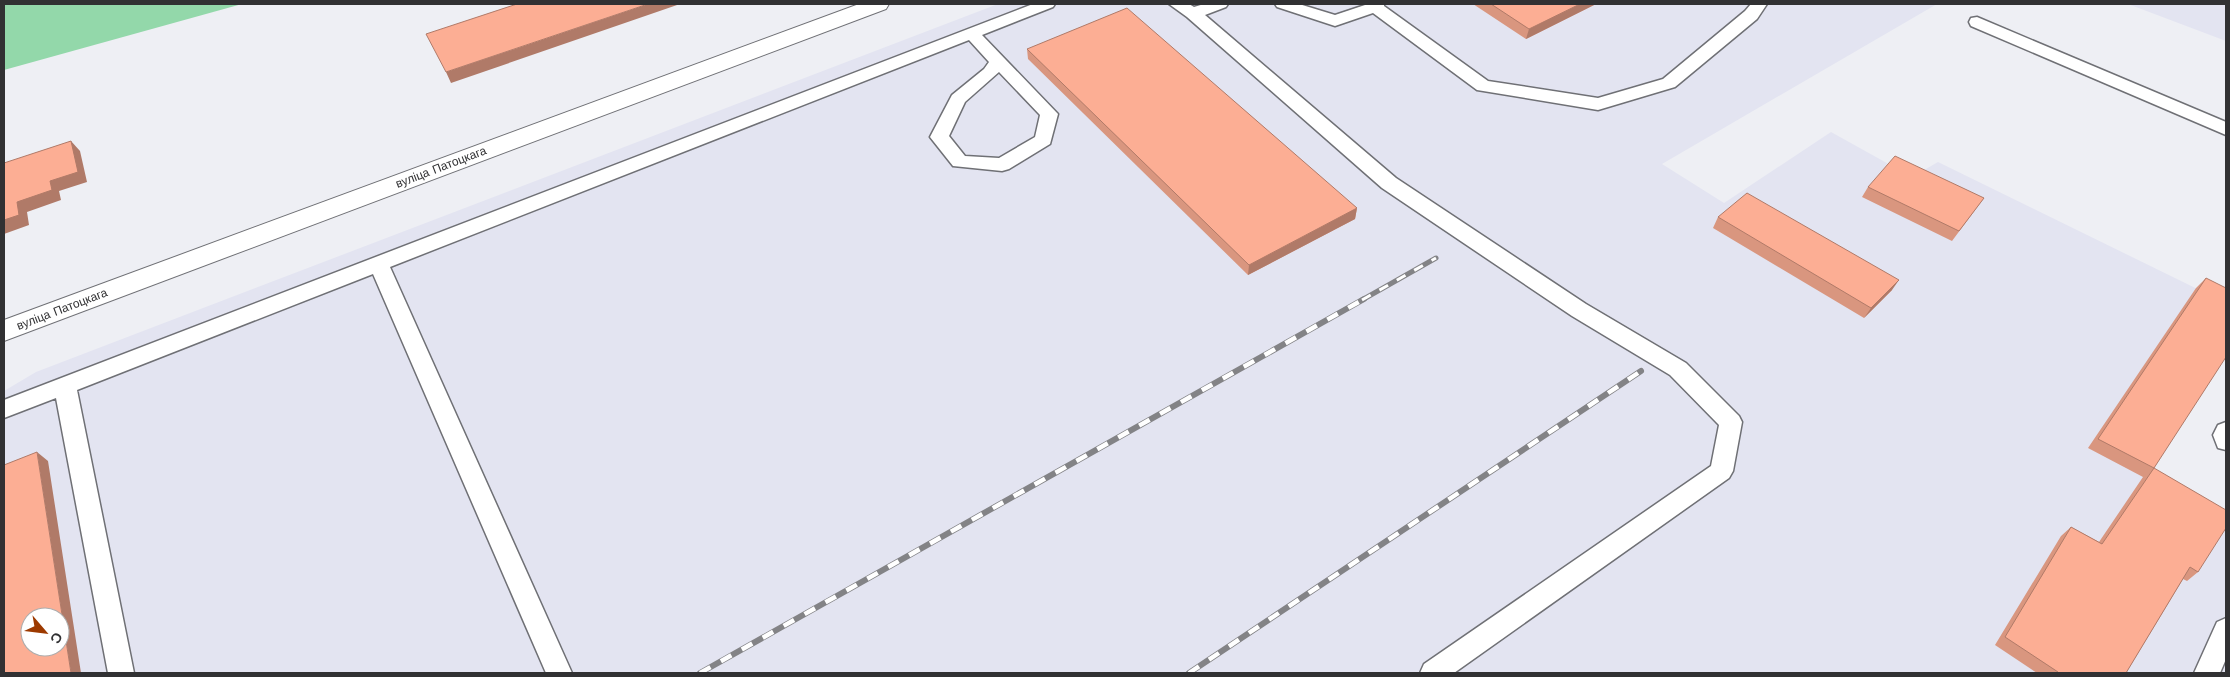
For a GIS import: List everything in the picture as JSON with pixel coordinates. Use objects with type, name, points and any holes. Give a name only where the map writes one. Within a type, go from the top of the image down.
[{"type":"street","name":"вуліца Патоцкага","points":[[4,331],[878,4]]},
{"type":"lane","points":[[4,409],[1047,4]]},
{"type":"lane","points":[[1185,8],[1220,4]]},
{"type":"lane","points":[[1283,4],[1335,21],[1375,5],[1483,86],[1598,104],[1669,83],[1751,15],[1759,4]]},
{"type":"lane","points":[[1185,8],[1389,183],[1579,310],[1678,369],[1731,422],[1721,471],[1433,673]]},
{"type":"lane","points":[[1976,22],[2226,129]]},
{"type":"lane","points":[[971,33],[998,61],[1049,114],[1043,140],[1002,165],[960,162],[939,137],[958,99],[990,73],[998,61]]},
{"type":"lane","points":[[378,263],[559,673]]},
{"type":"lane","points":[[65,385],[121,673]]},
{"type":"lane","points":[[2226,431],[2224,435],[2226,441]]},
{"type":"lane","points":[[2207,673],[2226,630]]},
{"type":"shaded area","points":[[998,4],[1937,4],[1662,164],[1724,203],[1831,132],[1912,177],[1938,162],[2226,303],[2143,477],[2226,525],[2226,673],[4,673],[4,391],[36,372]]},
{"type":"shaded area","points":[[2128,4],[2226,4],[2226,41]]},
{"type":"green space","points":[[4,4],[242,4],[4,70]]},
{"type":"building","points":[[517,4],[648,4],[446,72],[426,34]]},
{"type":"building","points":[[1491,4],[1580,4],[1529,29]]},
{"type":"building","points":[[1127,8],[1357,208],[1249,265],[1027,49]]},
{"type":"building","points":[[71,141],[78,172],[50,181],[52,190],[17,202],[19,215],[4,220],[4,163]]},
{"type":"building","points":[[1895,156],[1984,198],[1959,231],[1868,187]]},
{"type":"building","points":[[1747,193],[1899,280],[1871,308],[1718,217]]},
{"type":"building","points":[[2206,278],[2226,288],[2226,357],[2154,468],[2098,439]]},
{"type":"building","points":[[37,452],[61,607],[20,607],[20,657],[69,657],[71,673],[4,673],[4,465]]},
{"type":"building","points":[[2154,468],[2226,510],[2226,528],[2198,572],[2190,567],[2126,673],[2057,673],[2005,637],[2071,527],[2102,544]]},
{"type":"railway","points":[[1362,300],[1436,258]]},
{"type":"railway","points":[[700,673],[1364,299]]},
{"type":"railway","points":[[1189,673],[1641,371]]}]
